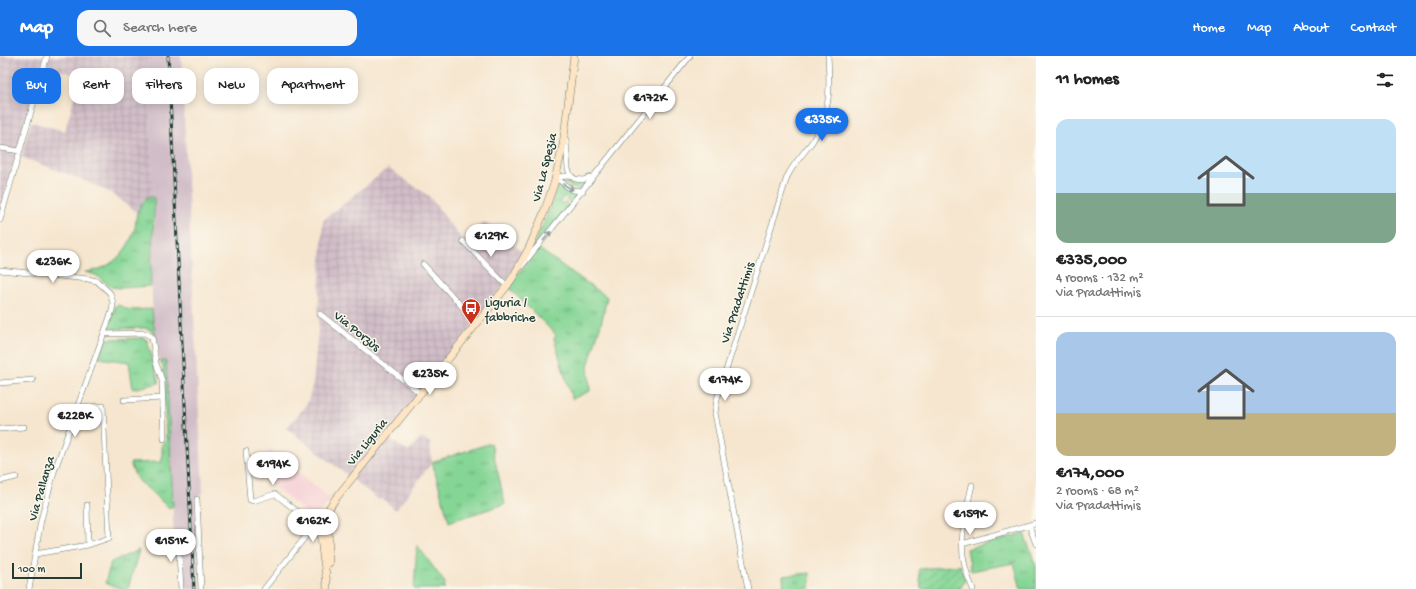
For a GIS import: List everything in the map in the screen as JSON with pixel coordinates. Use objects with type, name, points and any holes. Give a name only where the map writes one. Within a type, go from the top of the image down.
[{"type":"main road","name":"Via La Spezia","points":[[513,277],[543,215],[556,177],[565,132],[574,56]]},
{"type":"main road","name":"Via Liguria","points":[[324,524],[332,504],[513,277]]},
{"type":"main road","points":[[324,524],[330,574],[328,589]]},
{"type":"street","points":[[0,220],[47,56]]},
{"type":"street","name":"Via Liguria","points":[[513,277],[690,56]]},
{"type":"street","name":"Via Pradattimis","points":[[748,589],[715,413],[717,398],[787,178],[793,167],[813,140],[824,120],[830,84],[828,56]]},
{"type":"street","points":[[565,132],[568,169],[571,176],[575,179],[583,180],[596,174]]},
{"type":"street","points":[[0,148],[20,151]]},
{"type":"street","points":[[556,177],[571,176]]},
{"type":"street","points":[[556,177],[572,190],[583,191]]},
{"type":"street","points":[[463,241],[507,286]]},
{"type":"street","points":[[423,264],[477,323]]},
{"type":"street","name":"Via Pallanza","points":[[0,270],[97,281],[110,293],[113,303],[112,311],[104,334],[54,472],[41,520],[29,589]]},
{"type":"street","name":"Via Porzùs","points":[[320,314],[420,393]]},
{"type":"street","points":[[104,334],[145,333],[152,336],[156,363],[162,380],[164,440]]},
{"type":"street","points":[[0,383],[32,380]]},
{"type":"street","points":[[124,400],[162,398]]},
{"type":"street","points":[[35,554],[88,545],[109,538],[103,406],[77,408]]},
{"type":"street","points":[[0,429],[24,427]]},
{"type":"street","points":[[246,451],[250,500],[255,501],[275,494],[315,525],[324,524]]},
{"type":"street","points":[[0,481],[16,477]]},
{"type":"street","points":[[972,485],[964,520],[962,544],[965,563],[973,589]]},
{"type":"street","points":[[197,500],[201,589]]},
{"type":"street","points":[[86,505],[88,545]]},
{"type":"street","points":[[962,544],[1036,523]]},
{"type":"street","points":[[308,534],[324,524]]},
{"type":"street","points":[[1029,524],[1036,544]]},
{"type":"street","points":[[264,589],[315,525]]},
{"type":"street","points":[[178,536],[181,589]]},
{"type":"shaded area","points":[[0,56],[44,56],[41,68],[12,68],[12,104],[30,104],[0,212]]},
{"type":"shaded area","points":[[49,56],[147,56],[148,68],[132,68],[132,104],[149,104],[154,198],[147,197],[137,212],[111,193],[81,179],[21,157],[31,122],[65,131],[72,104],[124,104],[124,68],[69,68],[69,73],[61,71],[61,68],[46,67]]},
{"type":"shaded area","points":[[147,56],[181,56],[182,68],[148,68]]},
{"type":"shaded area","points":[[149,104],[183,104],[203,493],[195,498],[199,589],[183,589],[180,536],[174,536],[166,361],[160,361],[153,321],[151,270],[155,220]]},
{"type":"shaded area","points":[[388,168],[429,196],[464,242],[484,222],[523,252],[506,282],[387,437],[408,452],[421,438],[430,442],[432,462],[396,510],[381,498],[379,500],[287,428],[308,402],[313,382],[319,321],[318,314],[323,220]]},
{"type":"shaded area","points":[[268,448],[331,499],[314,519],[271,484]]},
{"type":"green space","points":[[566,179],[578,183],[587,182],[580,190],[570,187],[562,180]]},
{"type":"green space","points":[[559,181],[573,193],[579,194],[571,204],[566,200],[568,198],[565,196],[560,202],[563,204],[565,202],[569,206],[529,255],[545,220]]},
{"type":"green space","points":[[147,197],[154,198],[151,286],[120,288],[111,287],[96,275],[85,272],[103,268],[110,264],[123,252],[132,237],[137,212]]},
{"type":"green space","points":[[539,249],[607,297],[602,320],[588,366],[590,391],[572,399],[554,339],[556,335],[507,286]]},
{"type":"green space","points":[[119,305],[129,310],[152,309],[156,338],[152,331],[146,328],[108,329],[115,306]]},
{"type":"green space","points":[[144,338],[147,340],[159,383],[133,389],[129,362],[98,358],[106,339]]},
{"type":"green space","points":[[160,361],[166,361],[173,506],[169,508],[136,478],[130,463],[162,462],[162,444],[166,441],[163,366]]},
{"type":"green space","points":[[491,443],[505,504],[449,522],[432,462]]},
{"type":"green space","points":[[1024,533],[1036,566],[1036,589],[1021,589],[1014,563],[971,571],[967,549]]},
{"type":"green space","points":[[417,545],[445,583],[444,589],[414,589]]},
{"type":"green space","points":[[139,550],[128,589],[123,589],[105,583],[111,562]]},
{"type":"green space","points":[[960,565],[965,580],[960,589],[921,589],[919,569]]},
{"type":"green space","points":[[810,573],[810,589],[784,589],[783,576]]},
{"type":"railway","points":[[168,56],[194,589]]},
{"type":"place","name":"Liguria / fabbriche","points":[[471,325]]}]
